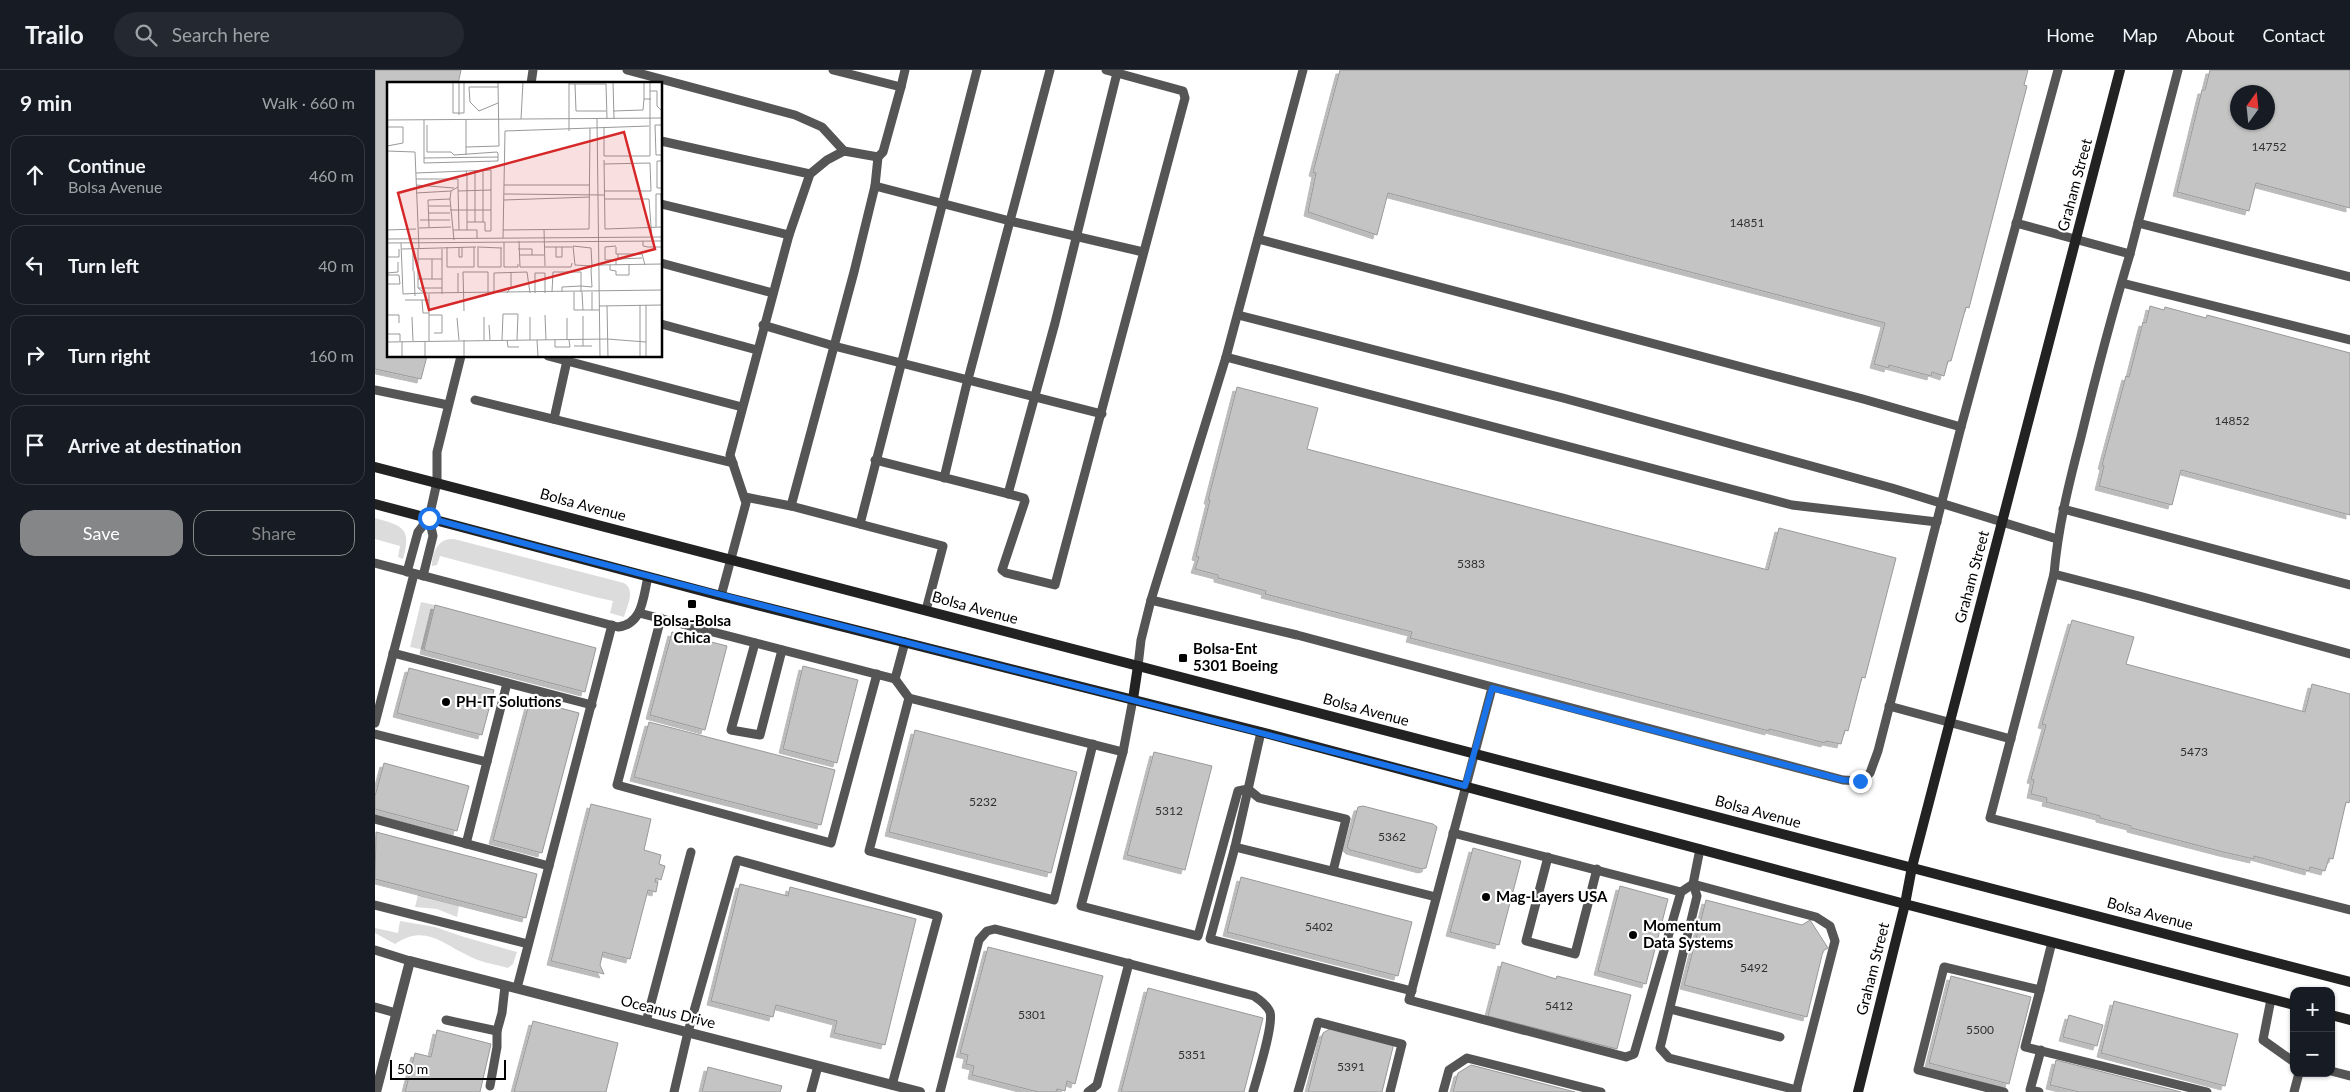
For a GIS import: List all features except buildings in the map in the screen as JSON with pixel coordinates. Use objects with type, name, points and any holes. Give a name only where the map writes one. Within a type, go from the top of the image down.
[{"type":"main road","name":"Graham Street","points":[[1857,1092],[1949,723],[2120,70]]},
{"type":"main road","name":"Bolsa Avenue","points":[[375,467],[2350,982]]},
{"type":"main road","points":[[375,504],[721,596],[1261,732],[1905,904],[2290,1004]]},
{"type":"main road","points":[[1133,699],[1138,666]]},
{"type":"main road","points":[[2335,1015],[2349,1016]]},
{"type":"street","name":"Oceanus Drive","points":[[410,961],[920,1092]]},
{"type":"street","points":[[376,1092],[410,961]]},
{"type":"lane","points":[[627,70],[795,115],[822,127],[844,151]]},
{"type":"lane","points":[[833,70],[901,87]]},
{"type":"lane","points":[[791,506],[835,346],[875,186],[879,157],[883,152],[905,70]]},
{"type":"lane","points":[[860,524],[900,362],[977,70]]},
{"type":"lane","points":[[944,478],[967,380],[1050,70]]},
{"type":"lane","points":[[875,460],[1024,498],[1025,501],[1002,570],[1006,573],[1055,585],[1102,414],[1185,93],[1106,70]]},
{"type":"lane","points":[[1138,666],[1141,640],[1151,600],[1226,358],[1303,70]]},
{"type":"lane","points":[[1151,600],[1297,635],[1843,780],[1860,781],[1869,773],[1878,751],[1961,427],[2058,70]]},
{"type":"lane","points":[[2178,70],[2131,254],[2106,336],[2063,510],[2057,539],[2054,574],[1990,818],[2350,910]]},
{"type":"lane","points":[[1008,494],[1036,397],[1117,73]]},
{"type":"lane","points":[[663,141],[810,174]]},
{"type":"lane","points":[[721,596],[746,503],[730,455],[763,325],[789,236],[810,174],[827,160],[844,151],[879,157]]},
{"type":"lane","points":[[875,186],[1010,221],[1143,252]]},
{"type":"lane","points":[[663,204],[789,236]]},
{"type":"lane","points":[[2016,223],[2131,254]]},
{"type":"lane","points":[[2138,223],[2350,277]]},
{"type":"lane","points":[[1258,239],[1863,399],[1961,427]]},
{"type":"lane","points":[[663,264],[773,293]]},
{"type":"lane","points":[[2122,283],[2350,340]]},
{"type":"lane","points":[[1237,315],[1563,398],[1942,503],[2002,524],[2057,539]]},
{"type":"lane","points":[[663,325],[757,350]]},
{"type":"lane","points":[[763,325],[835,346],[1102,414]]},
{"type":"lane","points":[[375,723],[415,574],[433,536],[429,518],[437,482],[437,452],[460,358]]},
{"type":"lane","points":[[1226,358],[1792,505],[1937,522]]},
{"type":"lane","points":[[554,419],[567,359],[742,407]]},
{"type":"lane","points":[[375,390],[448,405]]},
{"type":"lane","points":[[475,400],[733,463]]},
{"type":"lane","points":[[745,497],[791,506],[943,546],[926,610]]},
{"type":"lane","points":[[2063,510],[2350,584]]},
{"type":"lane","points":[[415,574],[418,532],[429,518]]},
{"type":"lane","points":[[375,564],[618,627],[629,624],[639,613],[648,577]]},
{"type":"lane","points":[[2054,574],[2350,654]]},
{"type":"lane","points":[[639,613],[895,679],[909,698],[1123,752]]},
{"type":"lane","points":[[661,618],[617,785],[831,843],[877,674]]},
{"type":"lane","points":[[517,988],[612,625]]},
{"type":"lane","points":[[895,679],[905,642]]},
{"type":"lane","points":[[755,643],[731,730],[760,735],[781,650]]},
{"type":"lane","points":[[393,653],[591,705]]},
{"type":"lane","points":[[466,844],[507,683]]},
{"type":"lane","points":[[1492,688],[1409,1000],[1626,1057],[1634,1054],[1681,892],[1693,884],[1816,917],[1830,926],[1835,940],[1796,1091],[1669,1058],[1660,1048],[1697,896],[1693,884],[1700,849]]},
{"type":"lane","points":[[909,698],[869,851],[1054,900],[1093,744]]},
{"type":"lane","points":[[1133,699],[1123,752],[1081,906],[1199,936],[1237,791],[1248,789],[1259,798],[1346,819],[1333,871]]},
{"type":"lane","points":[[1889,706],[2011,739]]},
{"type":"lane","points":[[1261,732],[1235,847],[1210,939],[1412,991]]},
{"type":"lane","points":[[375,734],[487,762]]},
{"type":"lane","points":[[375,819],[549,866]]},
{"type":"lane","points":[[1453,833],[1681,892]]},
{"type":"lane","points":[[1235,847],[1436,898]]},
{"type":"lane","points":[[646,1022],[691,852]]},
{"type":"lane","points":[[1548,857],[1526,941],[1575,954],[1597,869]]},
{"type":"lane","points":[[674,1092],[687,1032],[737,860],[938,916],[892,1085]]},
{"type":"lane","points":[[375,905],[528,944]]},
{"type":"lane","points":[[940,1092],[979,940],[987,931],[995,929],[1254,996],[1265,1004],[1270,1013],[1270,1026],[1253,1092]]},
{"type":"lane","points":[[2052,942],[2025,1046],[2207,1092]]},
{"type":"lane","points":[[375,950],[410,961]]},
{"type":"lane","points":[[1088,1092],[1099,1088],[1129,963]]},
{"type":"lane","points":[[2004,1092],[1918,1070],[1944,967],[2040,990]]},
{"type":"lane","points":[[489,1086],[497,1047],[497,1031],[502,1013],[505,986]]},
{"type":"lane","points":[[2271,999],[2263,1040],[2290,1059]]},
{"type":"lane","points":[[375,1007],[396,1013]]},
{"type":"lane","points":[[1670,1009],[1780,1037]]},
{"type":"lane","points":[[446,1020],[497,1031]]},
{"type":"lane","points":[[1298,1092],[1318,1022],[1403,1044],[1390,1092]]},
{"type":"lane","points":[[2039,1092],[2030,1090],[2041,1050]]},
{"type":"lane","points":[[1443,1092],[1449,1070],[1467,1058],[1601,1092]]},
{"type":"lane","points":[[811,1092],[818,1066]]},
{"type":"lane","points":[[2335,1072],[2350,1076]]},
{"type":"lane","points":[[2294,1092],[2298,1077]]},
{"type":"shaded area","points":[[375,518],[399,526],[403,530],[406,549],[403,559],[398,557],[400,546],[375,539]]},
{"type":"shaded area","points":[[448,539],[624,583],[628,586],[630,594],[624,617],[610,613],[613,601],[440,556],[437,565],[432,566],[433,556],[440,543]]},
{"type":"shaded area","points":[[421,602],[435,605],[424,650],[410,647]]},
{"type":"shaded area","points":[[418,895],[459,906],[457,917],[437,909],[415,907]]},
{"type":"shaded area","points":[[400,921],[435,927],[517,952],[513,964],[508,968],[477,959],[433,938],[415,936],[395,944],[375,933],[375,928],[398,933]]},
{"type":"place","name":"Bolsa-Bolsa Chica","points":[[692,604]]},
{"type":"place","name":"Bolsa-Ent 5301 Boeing","points":[[1183,658]]},
{"type":"place","name":"PH-IT Solutions","points":[[446,702]]},
{"type":"place","name":"Mag-Layers USA","points":[[1486,897]]},
{"type":"place","name":"Momentum Data Systems","points":[[1633,935]]},
{"type":"route","points":[[429,518],[721,596],[1133,699],[1465,786],[1492,688],[1843,780],[1860,781]]}]
